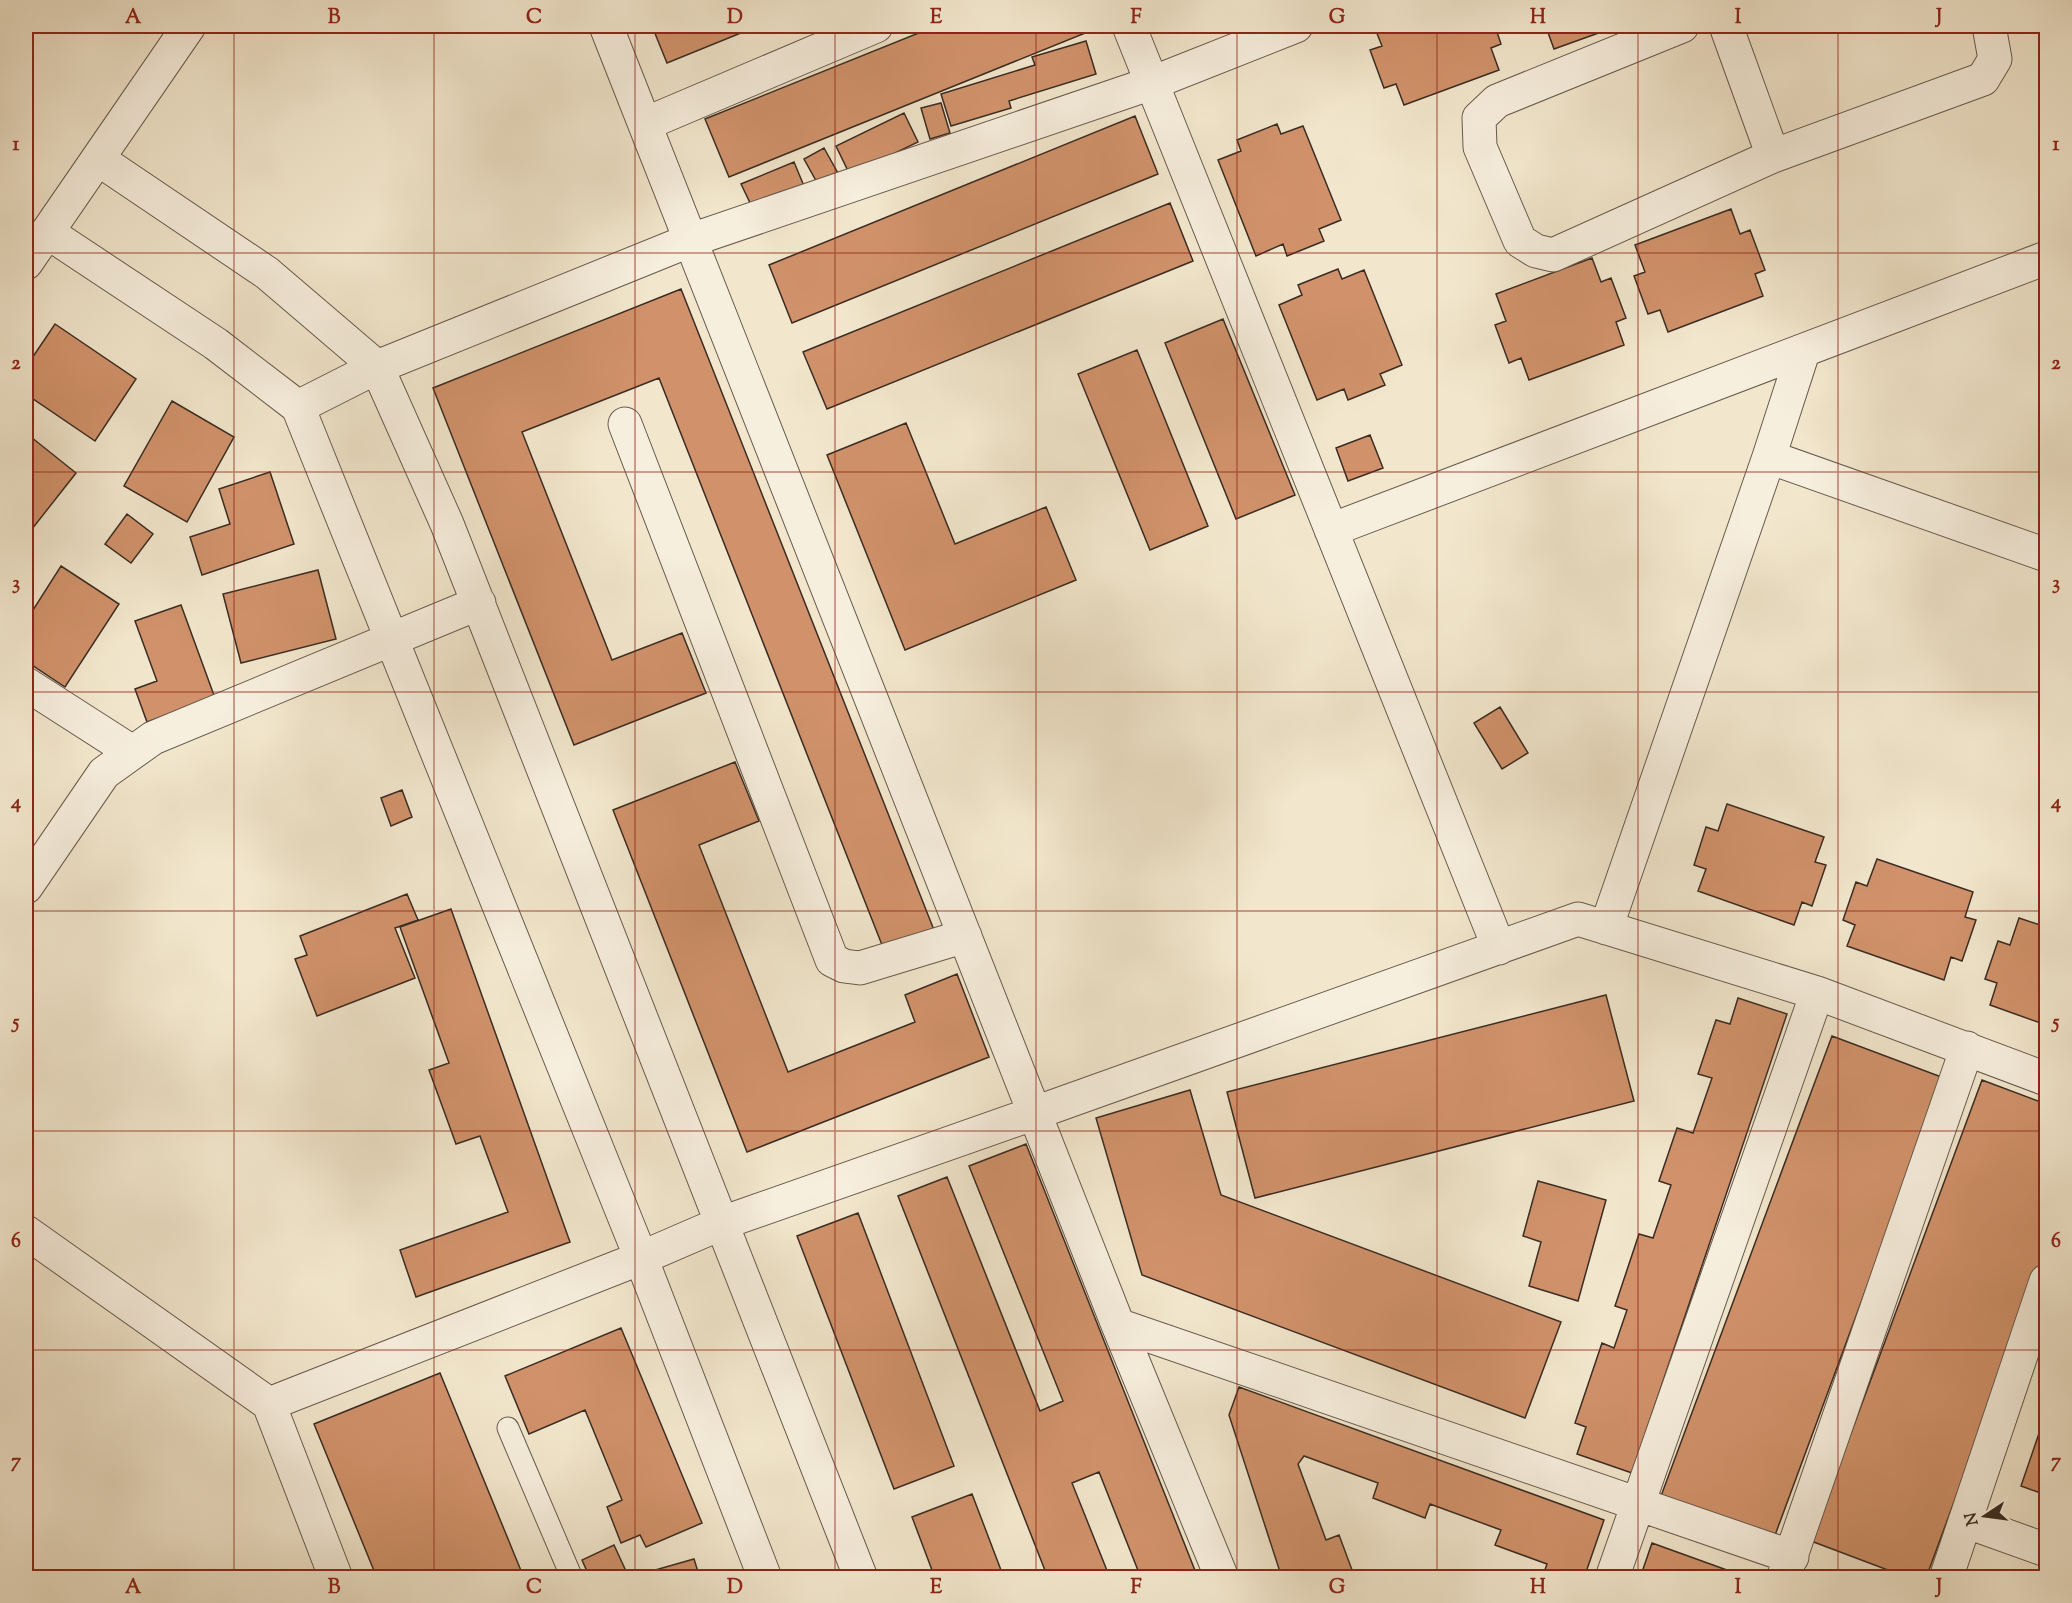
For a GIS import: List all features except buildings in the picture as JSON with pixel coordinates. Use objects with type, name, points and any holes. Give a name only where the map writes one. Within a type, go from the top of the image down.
[{"type":"street","points":[[26,263],[189,26]]},
{"type":"street","points":[[606,26],[1118,1325],[1222,1578]]},
{"type":"street","points":[[645,124],[876,26]]},
{"type":"street","points":[[1129,26],[1499,948]]},
{"type":"street","points":[[298,407],[377,367],[691,240],[1152,83],[1296,26]]},
{"type":"street","points":[[1682,26],[1497,101],[1479,118],[1480,147],[1520,241],[1536,251],[1553,255],[1773,156],[1983,79],[1995,59],[1989,26]]},
{"type":"street","points":[[1726,26],[1773,156]]},
{"type":"street","points":[[98,159],[267,273],[377,367],[447,524],[479,603],[861,1578]]},
{"type":"street","points":[[47,232],[216,344],[298,407],[640,1258],[765,1578]]},
{"type":"street","points":[[1331,530],[2046,258]]},
{"type":"street","points":[[1606,928],[1769,457],[1803,352]]},
{"type":"street","points":[[625,424],[832,960],[844,966],[860,968],[965,936]]},
{"type":"street","points":[[1769,457],[2046,555]]},
{"type":"street","points":[[26,887],[104,773],[153,738],[479,603]]},
{"type":"street","points":[[26,684],[132,753]]},
{"type":"street","points":[[269,1404],[640,1258],[722,1223],[1578,919],[1817,993],[2046,1078]]},
{"type":"street","points":[[1612,1578],[1817,993]]},
{"type":"street","points":[[1118,1325],[1637,1505],[1788,1567],[1967,1048]]},
{"type":"street","points":[[26,1232],[269,1404],[336,1578]]},
{"type":"street","points":[[1946,1578],[2046,1281]]},
{"type":"street","points":[[1965,1521],[2046,1550]]},
{"type":"lane","points":[[508,1428],[572,1578]]}]
